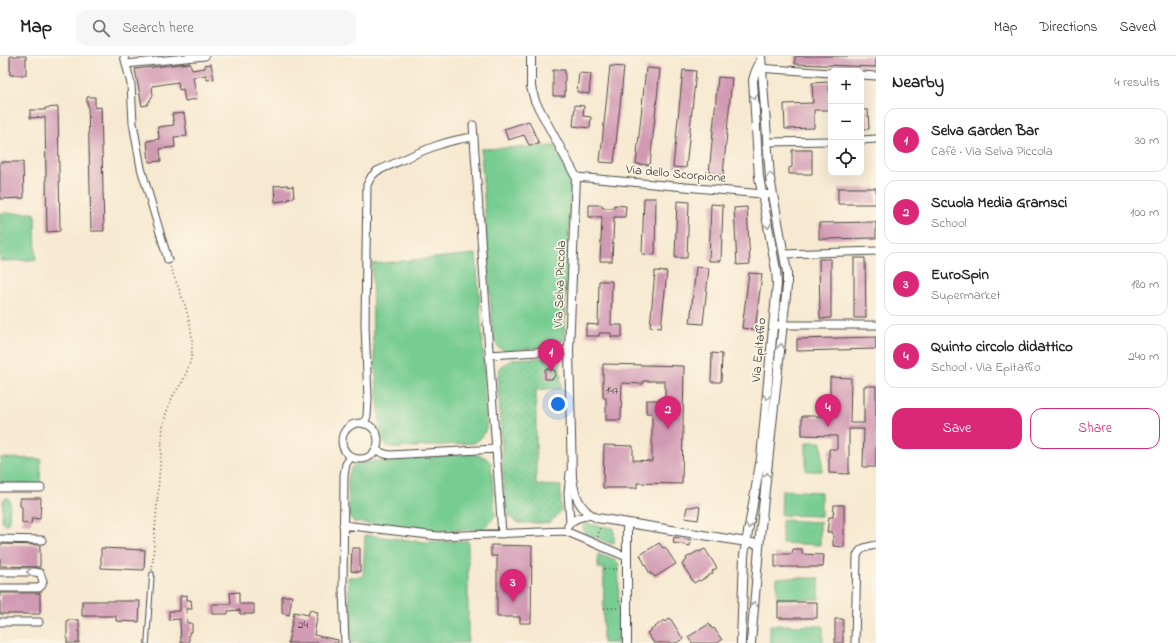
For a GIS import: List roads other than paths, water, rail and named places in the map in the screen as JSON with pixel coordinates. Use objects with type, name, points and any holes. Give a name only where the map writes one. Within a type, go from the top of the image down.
[{"type":"street","points":[[124,56],[131,84],[133,122],[141,168],[168,260]]},
{"type":"street","points":[[126,64],[205,56]]},
{"type":"street","points":[[531,56],[531,87],[534,101],[576,176]]},
{"type":"street","points":[[760,63],[828,73]]},
{"type":"street","name":"Via Epitaffio","points":[[750,643],[787,278],[770,178],[760,63]]},
{"type":"street","name":"Via Epitaffio","points":[[741,643],[743,577],[746,542],[761,458],[776,277],[758,169],[753,86],[754,73],[760,63]]},
{"type":"street","points":[[864,75],[876,76]]},
{"type":"street","points":[[473,125],[502,534]]},
{"type":"street","points":[[364,424],[367,416],[368,399],[365,325],[367,185],[371,177],[377,171],[442,144],[460,138],[474,137]]},
{"type":"street","points":[[864,140],[876,139]]},
{"type":"street","points":[[767,142],[828,141]]},
{"type":"street","name":"Via dello Scorpione","points":[[576,176],[773,194]]},
{"type":"street","name":"Via Selva Piccola","points":[[576,176],[570,350],[571,464],[572,482],[576,497],[581,506],[591,515],[601,519],[759,544]]},
{"type":"street","points":[[784,254],[876,251]]},
{"type":"street","points":[[773,325],[876,325]]},
{"type":"street","points":[[489,355],[570,350]]},
{"type":"street","points":[[364,424],[373,430],[377,436],[375,450],[370,456],[364,458],[358,459],[351,457],[346,453],[343,446],[343,435],[347,429],[353,425],[364,424]]},
{"type":"street","points":[[375,450],[390,455],[496,449]]},
{"type":"street","points":[[345,643],[343,602],[344,475],[346,464],[351,457]]},
{"type":"street","points":[[565,531],[570,522],[568,493],[571,464]]},
{"type":"street","points":[[0,488],[40,488]]},
{"type":"street","points":[[570,522],[591,515]]},
{"type":"street","points":[[627,524],[627,643]]},
{"type":"street","points":[[343,525],[438,536],[565,531],[627,557]]},
{"type":"street","points":[[0,539],[42,540]]},
{"type":"street","points":[[855,643],[857,556],[863,548],[876,545]]},
{"type":"street","points":[[0,572],[40,573],[43,581],[39,588],[0,588]]},
{"type":"street","points":[[0,622],[39,622]]},
{"type":"lane","points":[[147,643],[152,574]]},
{"type":"place","name":"Selva Garden Bar","points":[[551,372]]},
{"type":"place","name":"Quinto circolo didattico","points":[[828,427]]},
{"type":"place","name":"Scuola Media Gramsci","points":[[668,429]]},
{"type":"place","name":"EuroSpin","points":[[513,602]]}]
